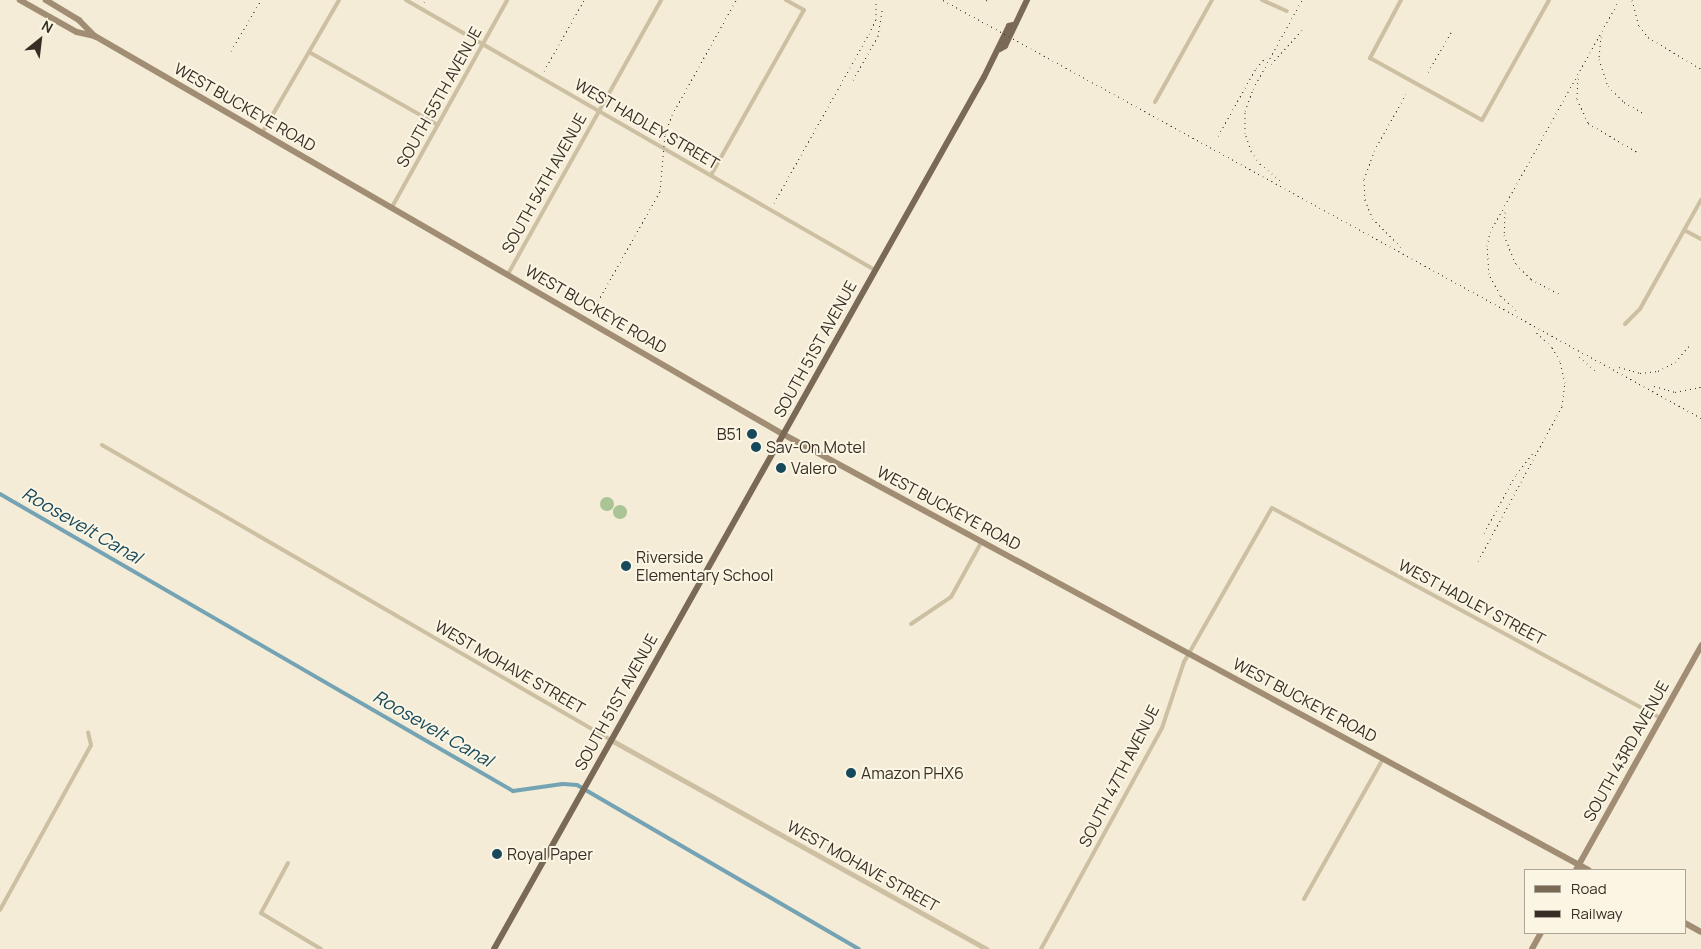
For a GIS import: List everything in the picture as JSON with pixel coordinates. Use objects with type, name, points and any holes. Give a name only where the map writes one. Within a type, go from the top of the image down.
[{"type":"main road","name":"WEST BUCKEYE ROAD","points":[[20,0],[78,32],[95,36]]},
{"type":"main road","name":"WEST BUCKEYE ROAD","points":[[46,0],[79,20],[95,36],[783,434],[1383,759],[1577,868]]},
{"type":"main road","name":"SOUTH 51ST AVENUE","points":[[494,949],[1000,49],[1009,26],[1014,25],[1027,0]]},
{"type":"main road","name":"SOUTH 43RD AVENUE","points":[[1577,868],[1701,646]]},
{"type":"main road","points":[[1686,924],[1701,932]]},
{"type":"main road","points":[[1532,949],[1540,934]]},
{"type":"street","points":[[262,133],[339,0]]},
{"type":"street","name":"WEST HADLEY STREET","points":[[406,0],[875,270]]},
{"type":"street","name":"SOUTH 55TH AVENUE","points":[[392,207],[508,0]]},
{"type":"street","name":"SOUTH 54TH AVENUE","points":[[508,274],[661,0]]},
{"type":"street","points":[[711,175],[804,10],[786,0]]},
{"type":"street","points":[[1155,102],[1212,0]]},
{"type":"street","points":[[1262,0],[1287,11]]},
{"type":"street","points":[[1401,0],[1370,58],[1482,120],[1549,0]]},
{"type":"street","points":[[309,52],[438,125]]},
{"type":"street","points":[[1625,324],[1640,309],[1701,200]]},
{"type":"street","points":[[1684,230],[1701,239]]},
{"type":"street","name":"WEST MOHAVE STREET","points":[[102,445],[610,740],[987,949]]},
{"type":"street","name":"WEST HADLEY STREET","points":[[1272,508],[1660,718]]},
{"type":"street","name":"SOUTH 47TH AVENUE","points":[[1041,949],[1162,728],[1175,680],[1188,653],[1272,508]]},
{"type":"street","points":[[911,624],[951,598],[982,541]]},
{"type":"street","points":[[0,910],[91,746],[88,732]]},
{"type":"street","points":[[1304,899],[1383,759]]},
{"type":"street","points":[[288,863],[261,913],[321,949]]},
{"type":"green space","points":[[604,497],[610,497],[614,504],[610,511],[604,511],[600,507],[600,501]]},
{"type":"green space","points":[[617,505],[623,505],[627,512],[623,519],[617,519],[613,515],[613,509]]},
{"type":"waterway","name":"Roosevelt Canal","points":[[0,494],[513,791],[563,784],[577,785],[859,949]]},
{"type":"railway","points":[[231,51],[261,0]]},
{"type":"railway","points":[[544,71],[584,0]]},
{"type":"railway","points":[[593,310],[660,191],[665,134],[672,115],[736,0]]},
{"type":"railway","points":[[774,203],[869,34],[876,19],[876,0]]},
{"type":"railway","points":[[943,0],[1701,418]]},
{"type":"railway","points":[[1280,180],[1260,164],[1251,151],[1245,133],[1245,111],[1253,89],[1302,0]]},
{"type":"railway","points":[[1516,310],[1500,295],[1489,274],[1487,246],[1490,232],[1619,0]]},
{"type":"railway","points":[[1632,0],[1639,26],[1648,37],[1701,69]]},
{"type":"railway","points":[[853,80],[878,36],[882,10]]},
{"type":"railway","points":[[1271,64],[1305,27]]},
{"type":"railway","points":[[1428,72],[1452,31]]},
{"type":"railway","points":[[1601,36],[1599,59],[1608,86],[1624,102],[1645,114]]},
{"type":"railway","points":[[1218,136],[1256,68],[1266,57]]},
{"type":"railway","points":[[1578,78],[1577,99],[1588,123],[1637,152]]},
{"type":"railway","points":[[1401,247],[1373,219],[1365,200],[1364,179],[1374,151],[1406,94]]},
{"type":"railway","points":[[1505,212],[1504,235],[1516,264],[1531,279],[1559,294]]},
{"type":"railway","points":[[1478,561],[1562,406],[1565,383],[1560,361],[1552,347],[1536,332]]},
{"type":"railway","points":[[1619,367],[1640,373],[1658,371],[1675,362],[1689,346]]},
{"type":"railway","points":[[1579,357],[1596,371]]},
{"type":"railway","points":[[1654,386],[1675,392],[1701,387]]},
{"type":"railway","points":[[1484,533],[1516,474],[1532,454]]},
{"type":"place","name":"B51","points":[[752,434]]},
{"type":"place","name":"Sav-On Motel","points":[[756,447]]},
{"type":"place","name":"Valero","points":[[781,468]]},
{"type":"place","name":"Riverside Elementary School","points":[[626,566]]},
{"type":"place","name":"Amazon PHX6","points":[[851,773]]},
{"type":"place","name":"Royal Paper","points":[[497,854]]}]
